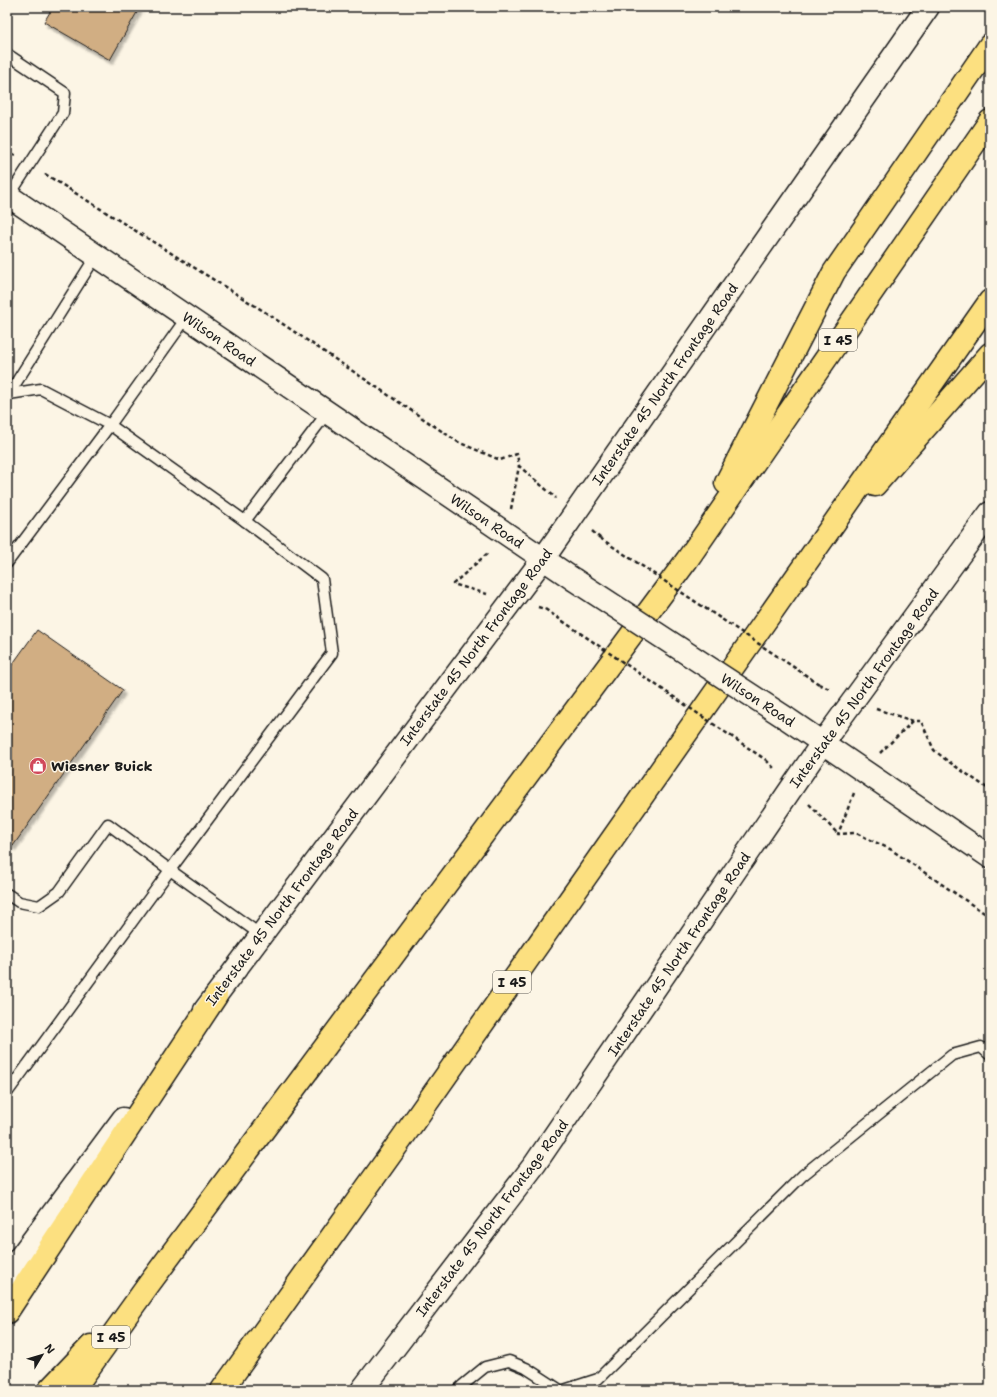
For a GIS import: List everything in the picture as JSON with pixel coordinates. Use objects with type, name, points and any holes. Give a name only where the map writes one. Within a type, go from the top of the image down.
[{"type":"highway","points":[[687,560],[834,272],[990,45]]},
{"type":"highway","name":"I 45","points":[[73,1390],[149,1284],[687,560],[990,121]]},
{"type":"highway","name":"I 45","points":[[222,1390],[408,1131],[799,571],[990,301]]},
{"type":"highway","points":[[799,571],[990,354]]},
{"type":"highway","points":[[7,1312],[216,996]]},
{"type":"highway","points":[[49,1390],[149,1284]]},
{"type":"main road","name":"Interstate 45 North Frontage Road","points":[[7,1275],[543,559],[928,7]]},
{"type":"main road","name":"Wilson Road","points":[[8,196],[543,559],[823,742],[990,857]]},
{"type":"main road","name":"Interstate 45 North Frontage Road","points":[[362,1390],[535,1164],[823,742],[990,513]]},
{"type":"lane","points":[[7,54],[65,93],[63,113],[8,196]]},
{"type":"lane","points":[[8,394],[96,256]]},
{"type":"lane","points":[[7,563],[110,425],[187,317]]},
{"type":"lane","points":[[7,1093],[170,870],[332,653],[322,579],[245,521],[110,425],[41,388],[8,394]]},
{"type":"lane","points":[[245,521],[327,412]]},
{"type":"lane","points":[[7,894],[19,902],[40,906],[59,892],[108,824],[261,935]]},
{"type":"lane","points":[[564,1390],[598,1379],[803,1176],[952,1055],[981,1047],[990,1055]]},
{"type":"lane","points":[[458,1390],[463,1384],[485,1367],[509,1361],[526,1368],[560,1390]]},
{"type":"path","points":[[7,150],[266,312],[458,442],[500,460],[517,454],[519,466],[575,514],[600,538],[819,684]]},
{"type":"path","points":[[545,608],[766,760]]},
{"type":"path","points":[[990,790],[934,750],[921,721],[913,721],[862,769],[838,834],[856,833],[890,849],[990,917]]},
{"type":"building","points":[[53,7],[140,7],[110,60],[44,22]]},
{"type":"building","name":"Wiesner Buick","points":[[37,630],[123,690],[13,846],[7,842],[7,672]]},
{"type":"place","name":"Wiesner Buick","points":[[38,766]]}]
